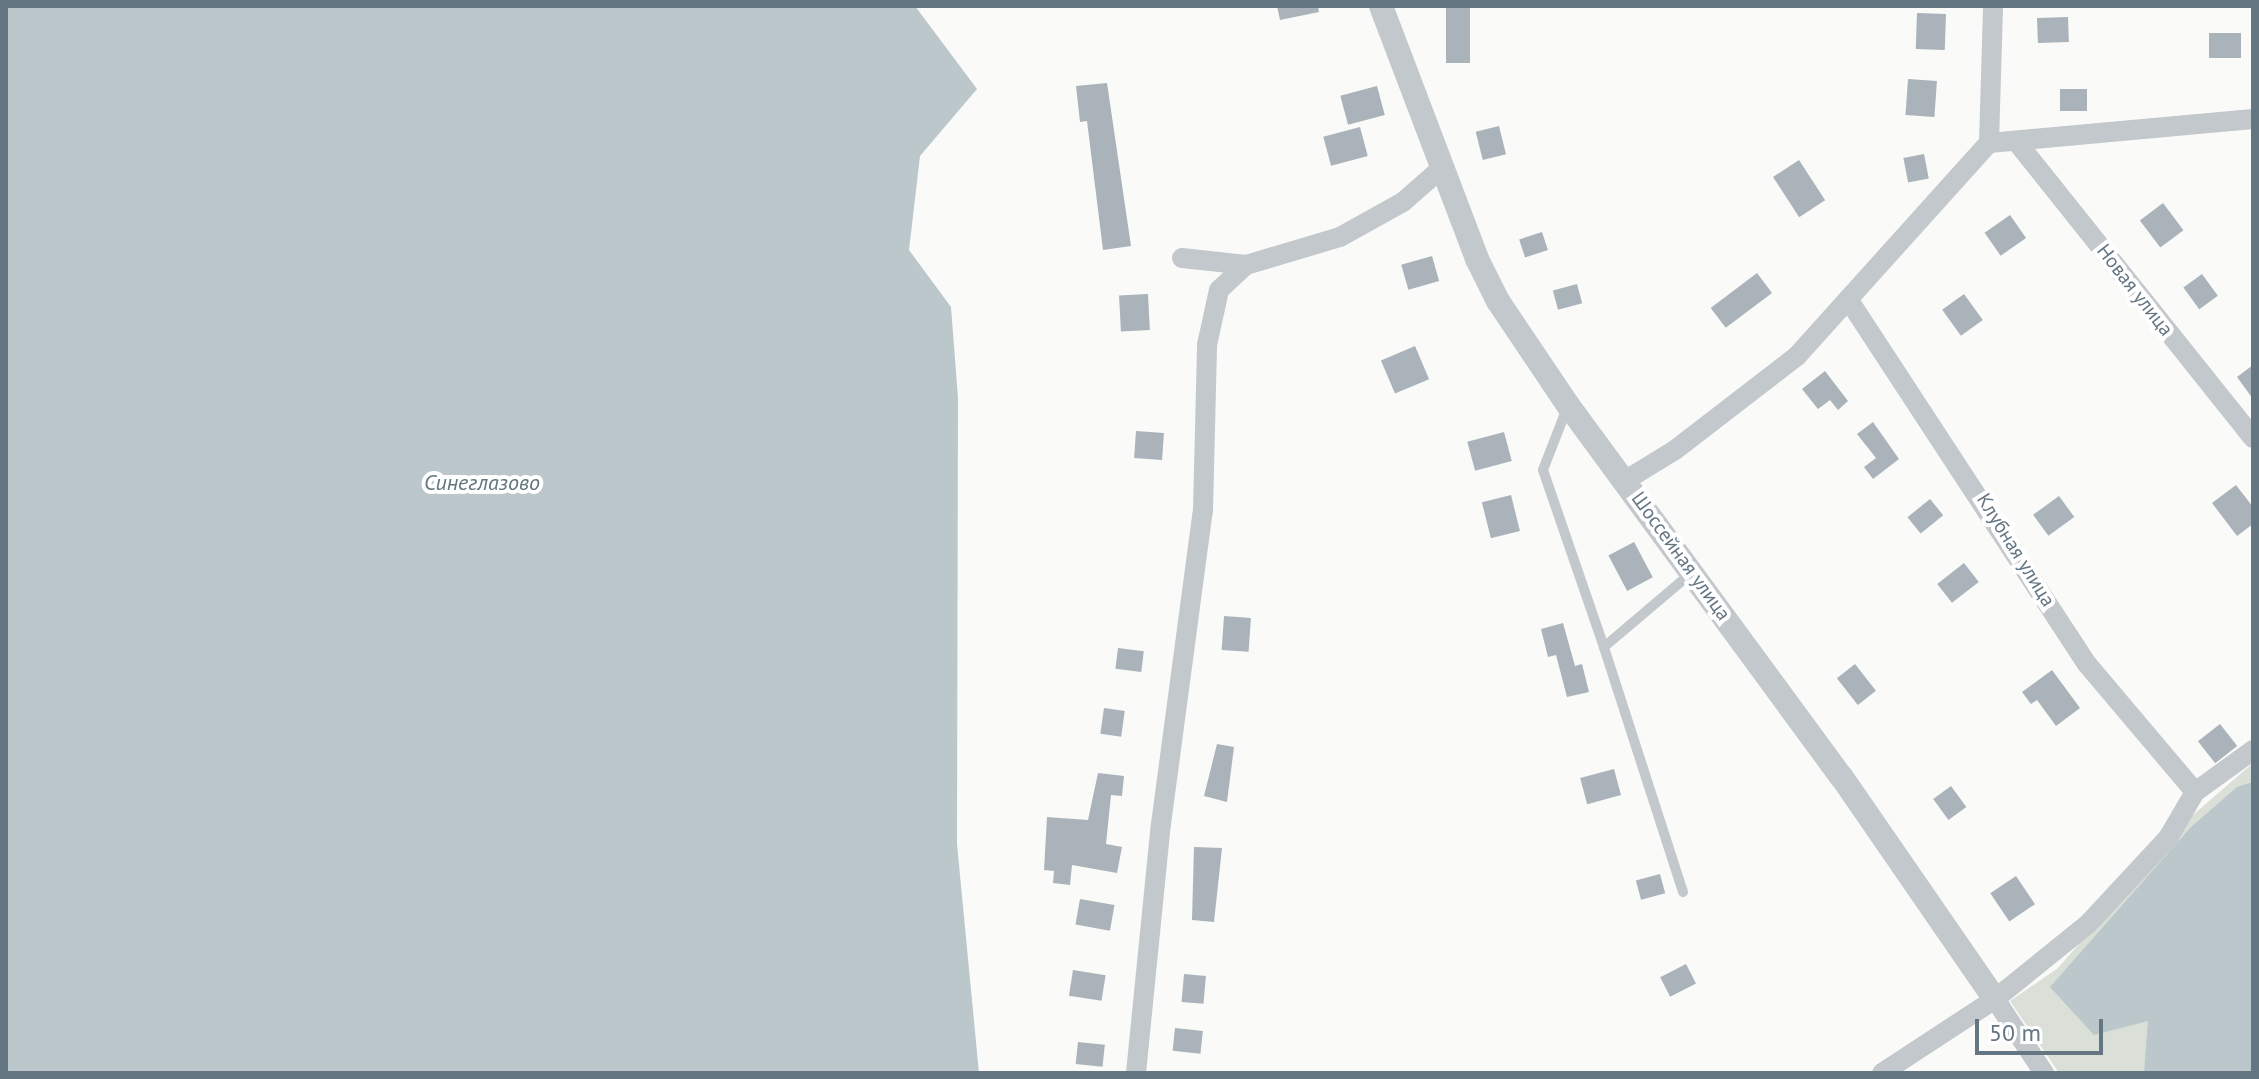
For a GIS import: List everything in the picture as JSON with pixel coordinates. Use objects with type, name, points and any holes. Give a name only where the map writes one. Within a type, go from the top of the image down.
[{"type":"street","name":"Шоссейная улица","points":[[1381,6],[1498,301],[1568,405],[1841,776],[2044,1073]]},
{"type":"street","points":[[1626,480],[1743,401],[1797,356],[1989,143],[1993,6]]},
{"type":"street","points":[[1989,143],[2253,119]]},
{"type":"street","name":"Новая улица","points":[[2016,141],[2253,438]]},
{"type":"street","points":[[1182,258],[1246,265],[1340,237],[1376,219],[1443,167]]},
{"type":"street","points":[[1136,1073],[1161,824],[1203,511],[1207,345],[1219,290],[1246,265]]},
{"type":"street","name":"Клубная улица","points":[[1848,299],[2087,664],[2195,792]]},
{"type":"street","points":[[1882,1073],[1995,999],[2088,924],[2168,838],[2195,792],[2253,750]]},
{"type":"lane","points":[[1568,405],[1543,470],[1683,892]]},
{"type":"lane","points":[[1604,647],[1691,573]]},
{"type":"shaded area","points":[[2253,763],[2253,1073],[2059,1073],[2010,1001],[2058,968],[2186,821]]},
{"type":"water","name":"Синеглазово","points":[[6,6],[915,6],[977,89],[920,156],[909,250],[951,307],[958,398],[957,844],[979,1073],[6,1073]]},
{"type":"water","points":[[2253,782],[2253,1073],[2144,1073],[2148,1021],[2094,1035],[2050,987],[2191,827],[2237,787]]},
{"type":"building","points":[[1277,6],[1318,6],[1319,12],[1280,20]]},
{"type":"building","points":[[1446,6],[1470,6],[1470,63],[1446,63]]},
{"type":"building","points":[[1917,13],[1946,14],[1945,50],[1916,49]]},
{"type":"building","points":[[2068,17],[2069,42],[2038,43],[2037,18]]},
{"type":"building","points":[[2209,33],[2241,33],[2241,58],[2209,58]]},
{"type":"building","points":[[1908,79],[1937,81],[1934,117],[1905,115]]},
{"type":"building","points":[[1107,83],[1131,246],[1103,250],[1087,121],[1080,122],[1076,86]]},
{"type":"building","points":[[1377,86],[1385,115],[1348,125],[1340,96]]},
{"type":"building","points":[[2060,89],[2087,89],[2087,111],[2060,111]]},
{"type":"building","points":[[1499,126],[1506,154],[1483,160],[1476,132]]},
{"type":"building","points":[[1360,127],[1368,156],[1331,166],[1323,137]]},
{"type":"building","points":[[1924,154],[1929,179],[1908,183],[1903,158]]},
{"type":"building","points":[[1799,160],[1825,200],[1799,217],[1773,177]]},
{"type":"building","points":[[2163,203],[2183,230],[2160,248],[2140,220]]},
{"type":"building","points":[[2010,215],[2026,238],[2001,256],[1985,233]]},
{"type":"building","points":[[1542,232],[1548,250],[1525,257],[1519,239]]},
{"type":"building","points":[[1432,256],[1439,281],[1408,290],[1401,265]]},
{"type":"building","points":[[1757,273],[1772,293],[1726,328],[1711,308]]},
{"type":"building","points":[[2202,274],[2218,296],[2199,309],[2183,288]]},
{"type":"building","points":[[1577,284],[1582,303],[1558,310],[1553,290]]},
{"type":"building","points":[[1148,294],[1150,330],[1121,331],[1119,296]]},
{"type":"building","points":[[1964,294],[1983,320],[1961,336],[1942,310]]},
{"type":"building","points":[[1415,346],[1429,379],[1395,394],[1381,360]]},
{"type":"building","points":[[2253,365],[2253,399],[2237,377]]},
{"type":"building","points":[[1825,371],[1848,401],[1838,410],[1830,400],[1818,409],[1802,389]]},
{"type":"building","points":[[1873,422],[1899,459],[1873,479],[1864,467],[1876,458],[1857,434]]},
{"type":"building","points":[[1136,431],[1164,433],[1162,460],[1134,458]]},
{"type":"building","points":[[1504,432],[1512,461],[1475,471],[1467,442]]},
{"type":"building","points":[[2236,485],[2253,507],[2253,524],[2237,536],[2212,503]]},
{"type":"building","points":[[1511,495],[1520,531],[1491,538],[1482,502]]},
{"type":"building","points":[[2059,496],[2074,517],[2048,536],[2033,515]]},
{"type":"building","points":[[1930,499],[1943,515],[1921,534],[1907,517]]},
{"type":"building","points":[[1634,542],[1653,577],[1627,591],[1608,556]]},
{"type":"building","points":[[1964,563],[1979,582],[1952,603],[1937,584]]},
{"type":"building","points":[[1224,616],[1251,618],[1249,652],[1222,650]]},
{"type":"building","points":[[1563,623],[1575,666],[1582,664],[1589,692],[1567,697],[1556,655],[1548,657],[1541,629]]},
{"type":"building","points":[[1118,648],[1144,651],[1141,672],[1115,669]]},
{"type":"building","points":[[1855,664],[1876,691],[1858,705],[1837,678]]},
{"type":"building","points":[[2052,670],[2080,708],[2056,726],[2037,700],[2031,704],[2022,692]]},
{"type":"building","points":[[1104,708],[1125,711],[1121,737],[1100,734]]},
{"type":"building","points":[[2220,724],[2237,746],[2215,763],[2198,741]]},
{"type":"building","points":[[1217,744],[1234,747],[1227,802],[1204,796]]},
{"type":"building","points":[[1614,769],[1621,795],[1587,804],[1580,778]]},
{"type":"building","points":[[1098,773],[1124,776],[1122,796],[1111,795],[1106,844],[1122,847],[1117,873],[1072,865],[1070,885],[1053,883],[1054,871],[1044,870],[1047,817],[1088,820]]},
{"type":"building","points":[[1951,786],[1966,807],[1948,820],[1933,799]]},
{"type":"building","points":[[1194,847],[1222,848],[1214,922],[1192,920]]},
{"type":"building","points":[[1660,874],[1665,893],[1641,900],[1636,880]]},
{"type":"building","points":[[2016,876],[2035,904],[2009,922],[1990,893]]},
{"type":"building","points":[[1080,899],[1114,905],[1110,931],[1075,925]]},
{"type":"building","points":[[1686,964],[1696,984],[1670,997],[1660,977]]},
{"type":"building","points":[[1073,970],[1106,975],[1102,1001],[1069,996]]},
{"type":"building","points":[[1184,974],[1206,976],[1203,1004],[1182,1002]]},
{"type":"building","points":[[1175,1028],[1203,1031],[1200,1054],[1173,1051]]},
{"type":"building","points":[[1078,1042],[1105,1045],[1103,1067],[1076,1064]]}]
